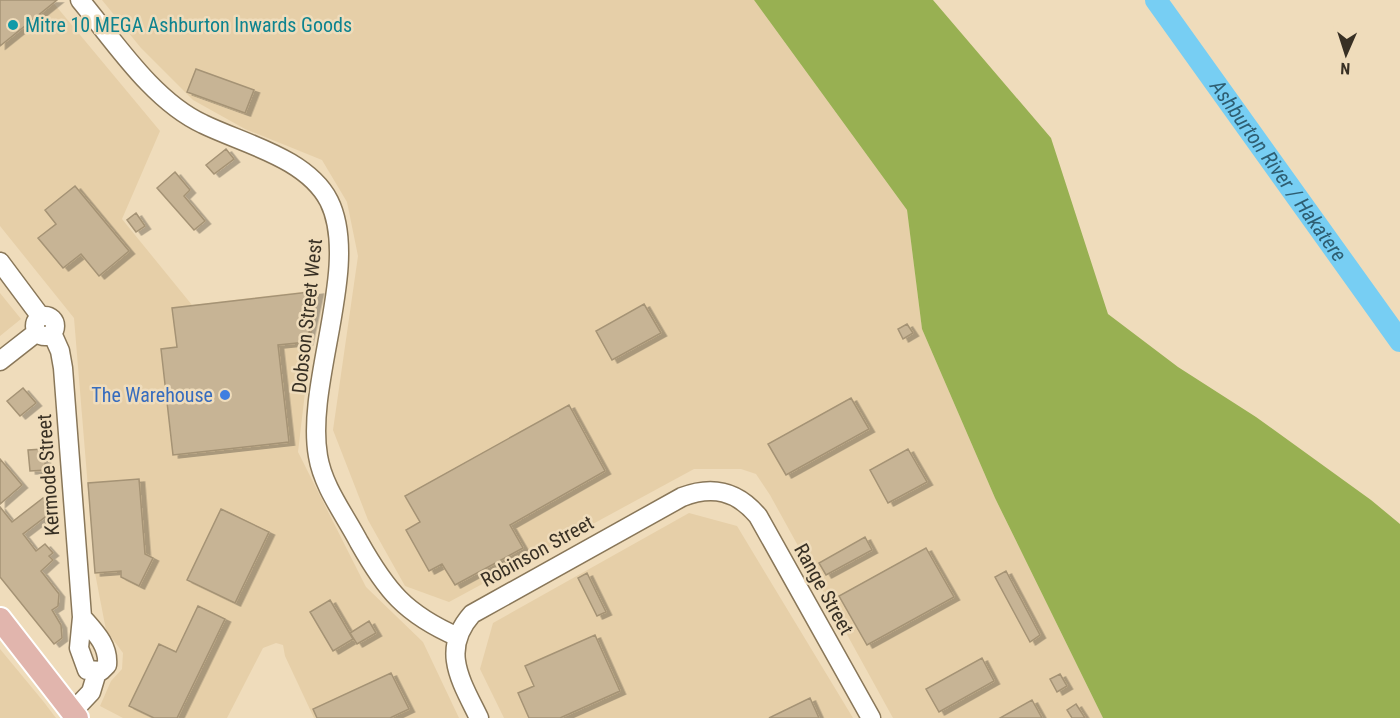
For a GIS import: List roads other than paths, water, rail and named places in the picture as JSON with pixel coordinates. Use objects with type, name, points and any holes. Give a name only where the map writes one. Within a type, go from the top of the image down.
[{"type":"main road","points":[[0,619],[75,714]]},
{"type":"street","name":"Dobson Street West","points":[[80,0],[154,88],[181,112],[295,166],[317,184],[328,199],[336,216],[339,253],[317,424],[320,465],[335,499],[381,581],[403,605],[458,637]]},
{"type":"street","name":"Kermode Street","points":[[0,262],[60,351],[63,368],[82,617],[99,637],[106,652],[107,664],[97,672],[91,692],[75,714]]},
{"type":"street","points":[[0,361],[43,327]]},
{"type":"street","name":"Robinson Street","points":[[458,637],[466,622],[482,608],[682,497],[704,491],[728,492]]},
{"type":"street","name":"Range Street","points":[[728,492],[748,504],[758,516],[871,718]]},
{"type":"street","points":[[458,637],[456,665],[478,718]]},
{"type":"waterway","name":"Ashburton River / Hakatere","points":[[1156,0],[1400,341]]},
{"type":"place","name":"Mitre 10 MEGA Ashburton Inwards Goods","points":[[13,25]]},
{"type":"place","name":"The Warehouse","points":[[225,395]]}]
